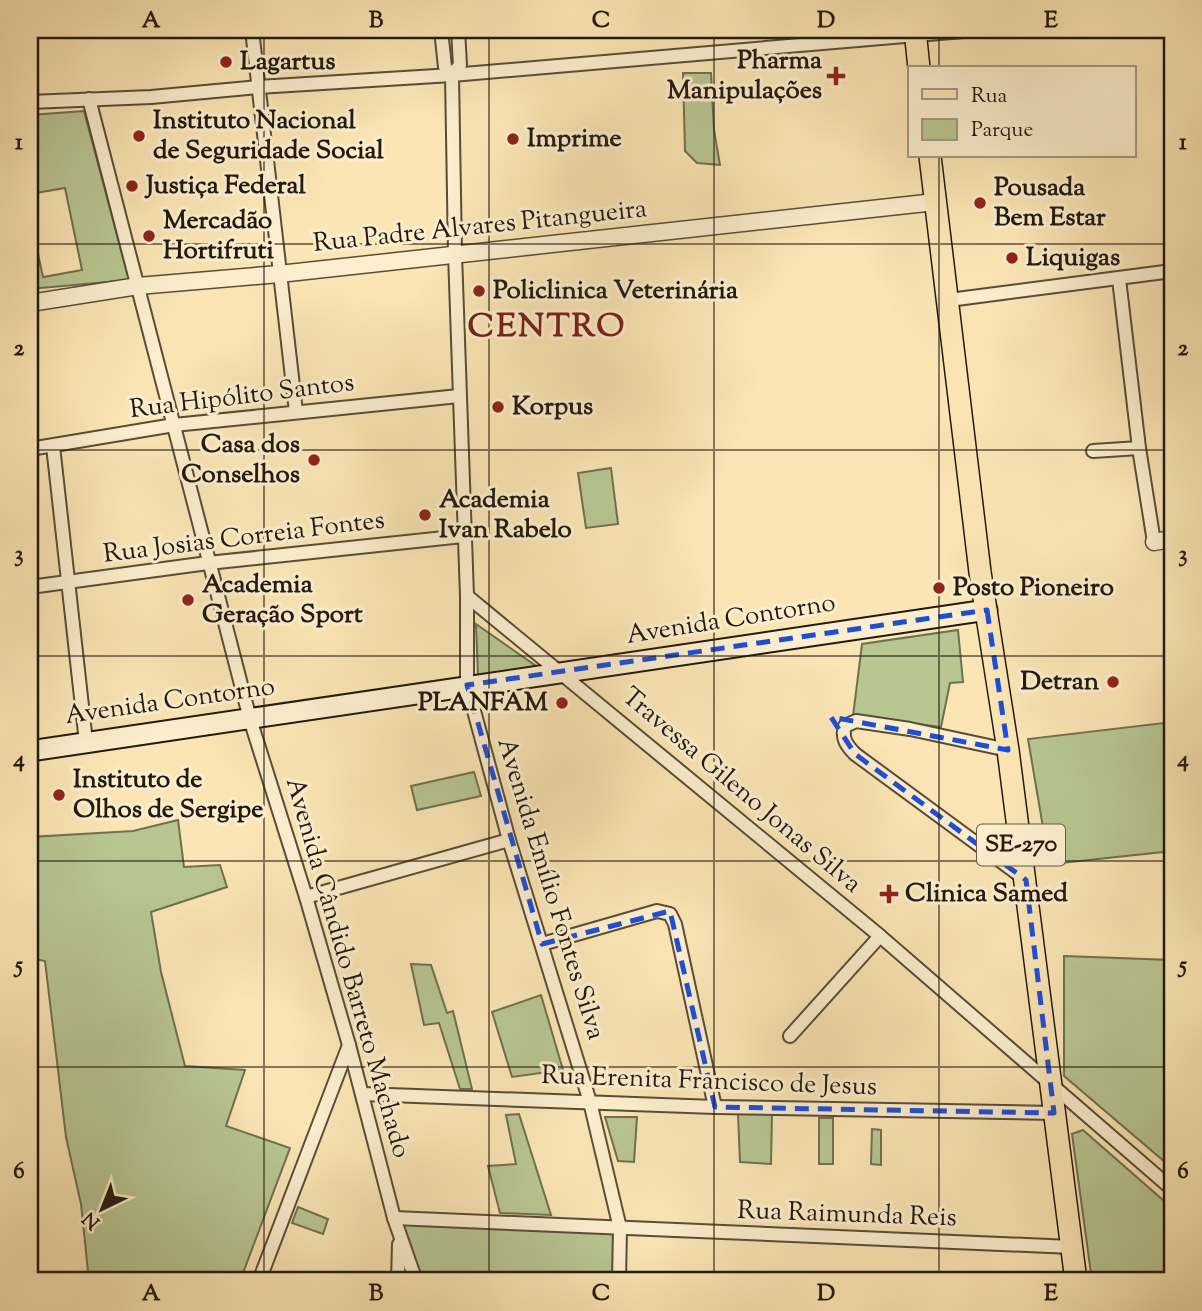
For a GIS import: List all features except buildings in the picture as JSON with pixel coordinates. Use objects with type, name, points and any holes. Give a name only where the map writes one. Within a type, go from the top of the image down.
[{"type":"main road","points":[[915,33],[919,66]]},
{"type":"main road","name":"SE-270","points":[[930,158],[980,572],[1026,880],[1076,1281]]},
{"type":"main road","name":"Avenida Contorno","points":[[30,751],[987,610]]},
{"type":"street","points":[[252,30],[296,412]]},
{"type":"street","points":[[441,30],[445,67],[452,75]]},
{"type":"street","points":[[452,75],[460,65],[458,30]]},
{"type":"street","points":[[30,102],[151,97],[258,87],[452,75],[915,33],[975,30]]},
{"type":"street","name":"Avenida Emílio Fontes Silva","points":[[452,75],[463,536],[467,596],[467,685],[509,840],[590,1102],[620,1228],[619,1281]]},
{"type":"street","name":"Avenida Cândido Barreto Machado","points":[[89,99],[250,719],[306,897],[397,1224]]},
{"type":"street","name":"Rua Padre Alvares Pitangueira","points":[[30,303],[138,286],[279,274],[935,202]]},
{"type":"street","points":[[949,300],[1172,271]]},
{"type":"street","points":[[1119,279],[1139,448],[1154,541],[1172,539]]},
{"type":"street","name":"Rua Hipólito Santos","points":[[30,449],[174,425],[460,396]]},
{"type":"street","points":[[53,446],[86,742]]},
{"type":"street","points":[[1093,451],[1139,448]]},
{"type":"street","name":"Rua Josias Correia Fontes","points":[[30,587],[208,563],[463,536]]},
{"type":"street","name":"Travessa Gileno Jonas Silva","points":[[467,596],[880,936],[1172,1189]]},
{"type":"street","points":[[1008,750],[910,729],[856,721],[845,726],[844,731],[844,739],[855,754],[1026,880]]},
{"type":"street","points":[[306,897],[509,840]]},
{"type":"street","points":[[542,944],[657,911],[670,914],[675,924],[715,1107]]},
{"type":"street","points":[[789,1036],[880,936]]},
{"type":"street","points":[[259,1281],[349,1045]]},
{"type":"street","name":"Rua Erenita Francisco de Jesus","points":[[362,1094],[715,1107],[1054,1113]]},
{"type":"street","points":[[397,1224],[398,1281]]},
{"type":"street","points":[[397,1224],[416,1281]]},
{"type":"street","name":"Rua Raimunda Reis","points":[[397,1224],[620,1228],[1072,1247]]},
{"type":"highlighted area","points":[[987,610],[1008,750],[831,717],[855,754],[1026,880],[1054,1113],[715,1107],[670,911],[542,944],[467,685]]},
{"type":"green space","points":[[683,73],[711,73],[714,130],[720,165],[697,163],[685,151]]},
{"type":"green space","points":[[84,111],[129,280],[30,289],[30,217],[43,277],[82,270],[65,188],[30,194],[30,115]]},
{"type":"green space","points":[[611,468],[618,524],[586,528],[578,473]]},
{"type":"green space","points":[[476,624],[536,666],[478,676]]},
{"type":"green space","points":[[958,630],[963,682],[950,683],[941,727],[853,716],[862,644]]},
{"type":"green space","points":[[1172,722],[1172,851],[1052,864],[1047,851],[1028,739]]},
{"type":"green space","points":[[474,772],[481,796],[417,810],[411,786]]},
{"type":"green space","points":[[178,820],[184,867],[220,865],[227,887],[151,912],[161,972],[185,1066],[245,1070],[226,1126],[290,1148],[240,1281],[89,1281],[81,1204],[66,1137],[45,961],[30,958],[30,837],[133,831]]},
{"type":"green space","points":[[1064,956],[1172,960],[1172,1168],[1064,1076]]},
{"type":"green space","points":[[411,964],[431,965],[447,1013],[453,1011],[472,1089],[460,1089],[439,1023],[424,1025]]},
{"type":"green space","points":[[541,995],[563,1070],[512,1077],[492,1012]]},
{"type":"green space","points":[[772,1113],[771,1164],[740,1162],[738,1114]]},
{"type":"green space","points":[[519,1114],[551,1215],[500,1213],[488,1166],[516,1164],[506,1115]]},
{"type":"green space","points":[[605,1117],[637,1117],[634,1162],[618,1161]]},
{"type":"green space","points":[[819,1118],[833,1118],[833,1164],[819,1164]]},
{"type":"green space","points":[[872,1129],[881,1130],[881,1165],[871,1164]]},
{"type":"green space","points":[[1083,1130],[1172,1208],[1172,1281],[1092,1281],[1072,1134]]},
{"type":"green space","points":[[298,1207],[328,1219],[323,1234],[292,1223]]},
{"type":"green space","points":[[397,1223],[615,1232],[614,1281],[419,1281]]},
{"type":"place","name":"Lagartus","points":[[226,62]]},
{"type":"place","name":"Pharma Manipulações","points":[[836,76]]},
{"type":"place","name":"Instituto Nacional de Seguridade Social","points":[[139,136]]},
{"type":"place","name":"Imprime","points":[[513,139]]},
{"type":"place","name":"Justiça Federal","points":[[132,186]]},
{"type":"place","name":"Pousada Bem Estar","points":[[980,203]]},
{"type":"place","name":"Mercadão Hortifruti","points":[[149,236]]},
{"type":"place","name":"Liquigas","points":[[1012,258]]},
{"type":"place","name":"Policlinica Veterinária","points":[[479,291]]},
{"type":"place","name":"Korpus","points":[[498,407]]},
{"type":"place","name":"Casa dos Conselhos","points":[[314,460]]},
{"type":"place","name":"Academia Ivan Rabelo","points":[[425,515]]},
{"type":"place","name":"Posto Pioneiro","points":[[939,588]]},
{"type":"place","name":"Academia Geração Sport","points":[[188,600]]},
{"type":"place","name":"Detran","points":[[1113,682]]},
{"type":"place","name":"PLANFAM","points":[[562,703]]},
{"type":"place","name":"Instituto de Olhos de Sergipe","points":[[59,795]]},
{"type":"place","name":"Clinica Samed","points":[[889,894]]},
{"type":"district","name":"CENTRO","points":[[547,328]]}]
